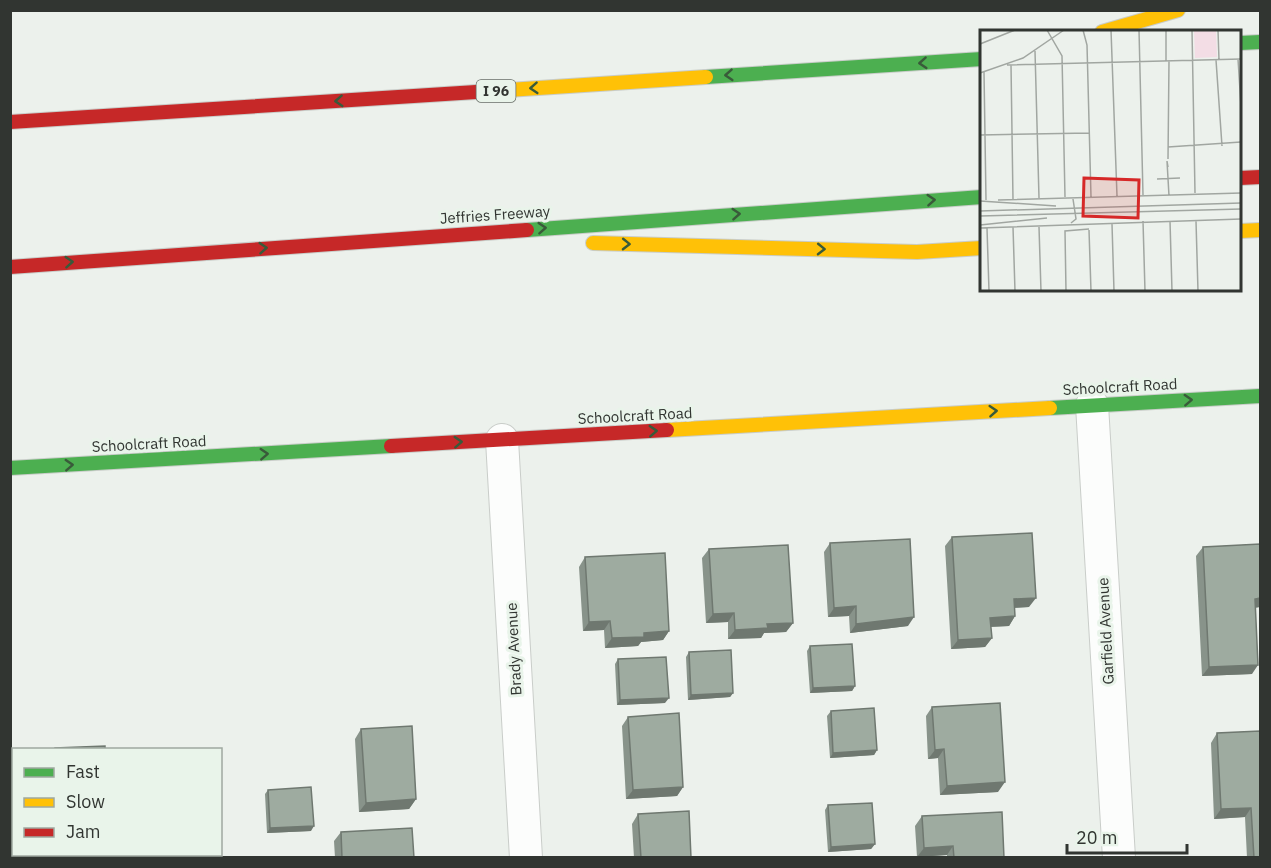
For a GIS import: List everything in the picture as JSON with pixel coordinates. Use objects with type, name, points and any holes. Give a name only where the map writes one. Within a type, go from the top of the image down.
[{"type":"main road","points":[[1109,30],[1178,10]]},
{"type":"main road","points":[[1241,43],[1260,42]]},
{"type":"main road","name":"I 96","points":[[10,122],[980,59]]},
{"type":"main road","points":[[1241,178],[1260,177]]},
{"type":"main road","name":"Jeffries Freeway","points":[[10,267],[980,197]]},
{"type":"main road","points":[[1241,231],[1260,230]]},
{"type":"main road","points":[[400,238],[553,242]]},
{"type":"main road","points":[[576,243],[917,252],[980,248]]},
{"type":"main road","name":"Schoolcraft Road","points":[[10,468],[1260,396]]},
{"type":"street","name":"Garfield Avenue","points":[[1092,405],[1119,858]]},
{"type":"street","name":"Brady Avenue","points":[[502,440],[526,858]]},
{"type":"building","points":[[1032,533],[1036,598],[1014,599],[1015,616],[990,618],[992,638],[958,640],[952,537]]},
{"type":"building","points":[[910,539],[914,617],[856,624],[856,606],[834,608],[830,543]]},
{"type":"building","points":[[1260,544],[1260,598],[1255,599],[1258,665],[1209,667],[1203,547]]},
{"type":"building","points":[[788,545],[793,623],[767,624],[768,628],[735,630],[734,613],[713,614],[709,549]]},
{"type":"building","points":[[665,553],[669,631],[644,633],[644,637],[612,638],[610,621],[589,622],[585,557]]},
{"type":"building","points":[[852,644],[855,686],[813,688],[810,646]]},
{"type":"building","points":[[731,650],[733,693],[691,695],[689,652]]},
{"type":"building","points":[[666,657],[669,698],[620,700],[618,659]]},
{"type":"building","points":[[1000,703],[1005,782],[947,786],[944,749],[935,750],[932,707]]},
{"type":"building","points":[[874,708],[877,750],[833,753],[831,711]]},
{"type":"building","points":[[679,713],[683,787],[633,790],[628,717]]},
{"type":"building","points":[[412,726],[416,799],[366,803],[361,729]]},
{"type":"building","points":[[1260,731],[1260,858],[1254,858],[1251,808],[1221,809],[1217,733]]},
{"type":"building","points":[[105,746],[105,748],[55,748]]},
{"type":"building","points":[[311,787],[314,826],[270,828],[268,790]]},
{"type":"building","points":[[872,803],[875,844],[831,847],[828,805]]},
{"type":"building","points":[[689,811],[691,858],[641,858],[638,814]]},
{"type":"building","points":[[1002,812],[1004,858],[954,858],[953,846],[924,848],[922,816]]},
{"type":"building","points":[[412,828],[414,858],[342,858],[341,832]]},
{"type":"building","points":[[63,856],[113,856],[113,858],[63,858]]},
{"type":"traffic: fast","points":[[1241,43],[1260,42]]},
{"type":"traffic: fast","points":[[706,77],[980,59]]},
{"type":"traffic: fast","points":[[527,230],[980,197]]},
{"type":"traffic: fast","points":[[1050,408],[1260,396]]},
{"type":"traffic: fast","points":[[10,468],[391,446]]},
{"type":"traffic: slow","points":[[1109,30],[1178,10]]},
{"type":"traffic: slow","points":[[476,92],[706,77]]},
{"type":"traffic: slow","points":[[1241,231],[1260,230]]},
{"type":"traffic: slow","points":[[593,243],[917,252],[980,248]]},
{"type":"traffic: slow","points":[[667,430],[1050,408]]},
{"type":"traffic: jam","points":[[10,122],[476,92]]},
{"type":"traffic: jam","points":[[1241,178],[1260,177]]},
{"type":"traffic: jam","points":[[10,267],[527,230]]},
{"type":"traffic: jam","points":[[391,446],[667,430]]}]
